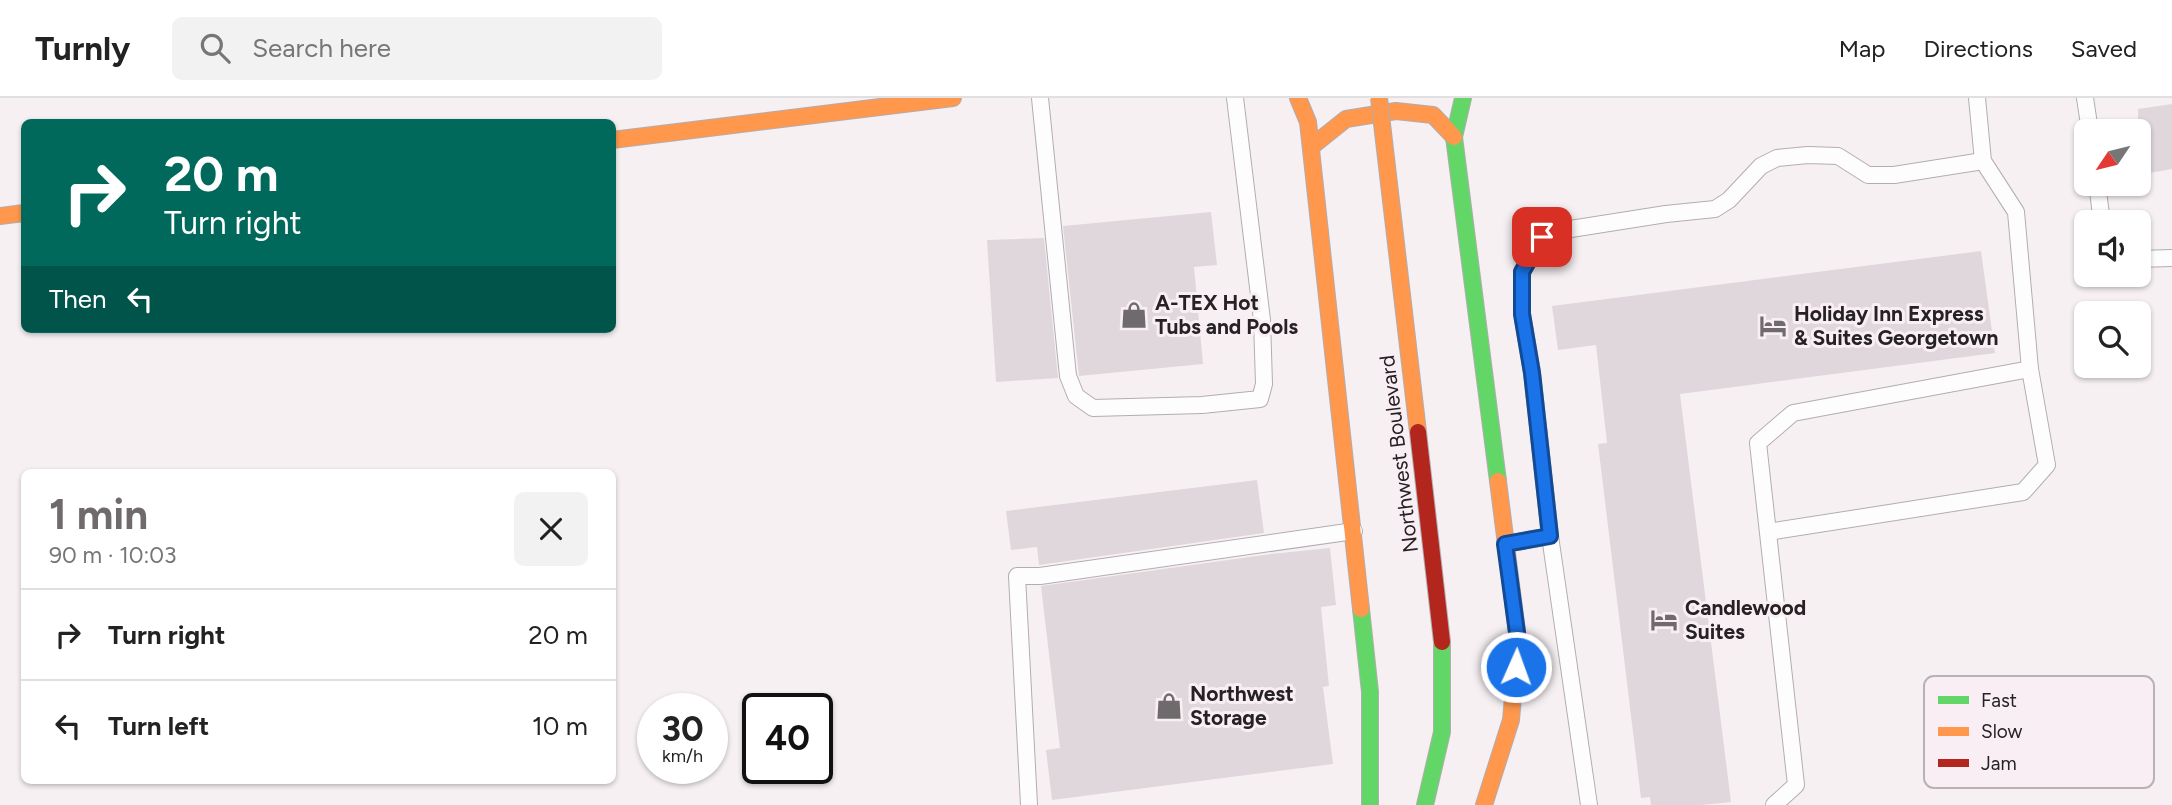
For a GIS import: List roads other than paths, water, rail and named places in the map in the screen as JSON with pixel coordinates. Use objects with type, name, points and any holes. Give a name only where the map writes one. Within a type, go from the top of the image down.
[{"type":"street","points":[[616,140],[953,98]]},
{"type":"street","points":[[1298,98],[1308,122],[1354,531],[1370,697],[1370,805]]},
{"type":"street","name":"Northwest Boulevard","points":[[1378,98],[1442,642],[1442,732],[1425,805]]},
{"type":"street","points":[[1463,98],[1454,137],[1518,640],[1511,720],[1484,805]]},
{"type":"street","points":[[1311,147],[1346,119],[1396,111],[1433,115],[1454,137]]},
{"type":"street","points":[[0,216],[21,213]]},
{"type":"lane","points":[[1040,98],[1068,376],[1076,397],[1093,408],[1202,405],[1260,399],[1264,384],[1262,320],[1235,98]]},
{"type":"lane","points":[[1768,531],[2023,492],[2047,466],[2030,369],[2016,212],[1983,161],[1976,98]]},
{"type":"lane","points":[[2085,98],[2088,119]]},
{"type":"lane","points":[[1589,805],[1550,536],[1532,373],[1522,314],[1522,272],[1542,237],[1558,231],[1715,209],[1729,200],[1761,166],[1777,158],[1838,156],[1868,175],[1907,174],[1983,161]]},
{"type":"lane","points":[[2151,259],[2172,258]]},
{"type":"lane","points":[[1774,805],[1796,785],[1758,443],[1793,413],[2030,369]]},
{"type":"lane","points":[[1029,805],[1017,576],[1040,576],[1354,531]]},
{"type":"lane","points":[[1505,544],[1550,536]]},
{"type":"place","name":"A-TEX Hot Tubs and Pools","points":[[1134,315]]},
{"type":"place","name":"Holiday Inn Express & Suites Georgetown","points":[[1773,326]]},
{"type":"place","name":"Candlewood Suites","points":[[1664,620]]},
{"type":"place","name":"Northwest Storage","points":[[1169,706]]}]
